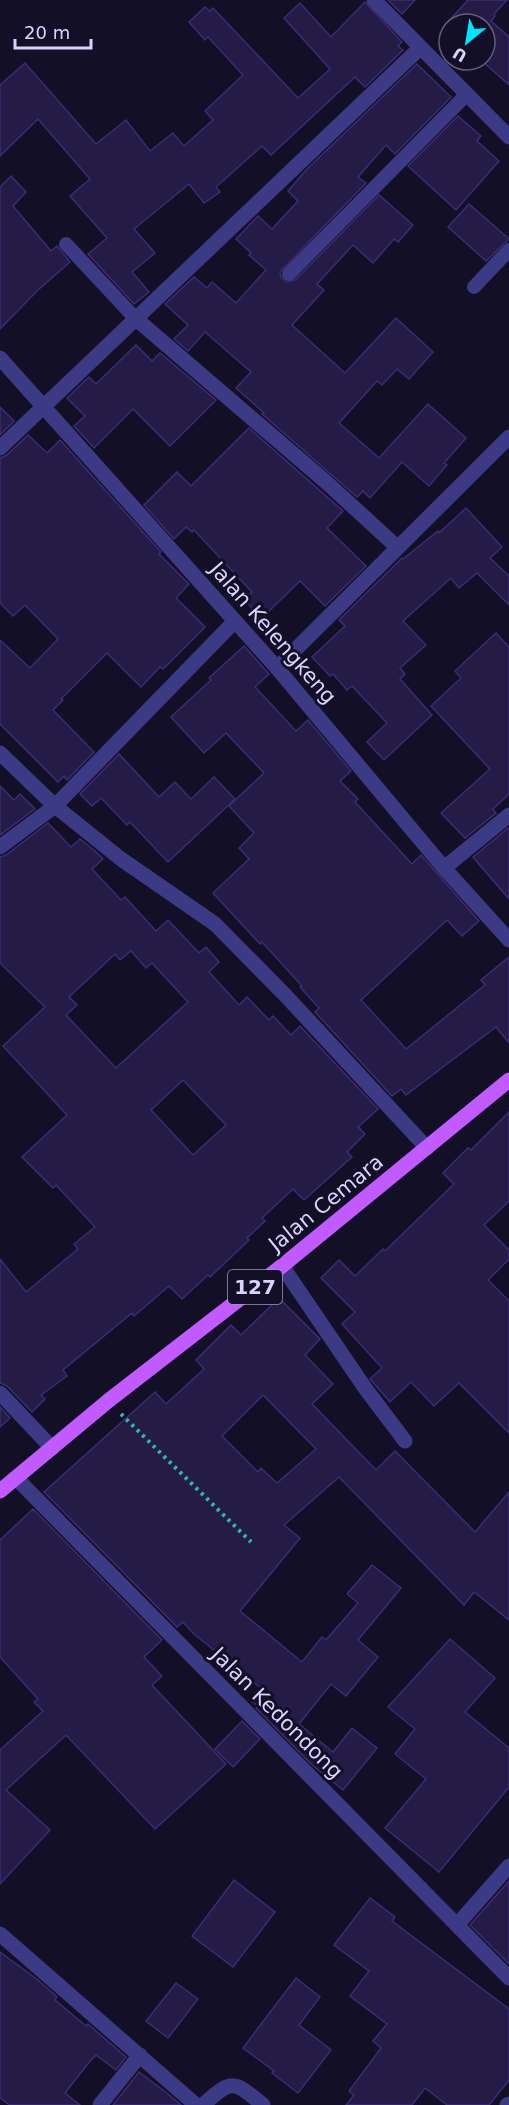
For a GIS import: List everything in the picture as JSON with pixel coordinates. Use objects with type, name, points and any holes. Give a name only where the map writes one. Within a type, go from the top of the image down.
[{"type":"main road","name":"Jalan Cemara","points":[[0,1491],[108,1401],[282,1266],[509,1080]]},
{"type":"street","points":[[374,0],[509,138]]},
{"type":"street","points":[[0,448],[420,48]]},
{"type":"street","points":[[135,318],[398,547]]},
{"type":"street","name":"Jalan Kelengkeng","points":[[0,358],[277,668],[444,868],[509,940]]},
{"type":"street","points":[[277,668],[509,436]]},
{"type":"street","points":[[0,847],[55,806],[235,621]]},
{"type":"street","points":[[0,753],[55,806],[121,859],[215,924],[294,1004],[427,1148]]},
{"type":"street","points":[[444,868],[509,815]]},
{"type":"street","points":[[282,1266],[365,1388],[405,1441]]},
{"type":"street","points":[[0,1393],[52,1448]]},
{"type":"street","name":"Jalan Kedondong","points":[[16,1478],[509,1978]]},
{"type":"street","points":[[457,1925],[509,1866]]},
{"type":"street","points":[[0,1934],[196,2105]]},
{"type":"street","points":[[100,2105],[140,2055]]},
{"type":"street","points":[[203,2105],[223,2087],[230,2085],[245,2090],[263,2105]]},
{"type":"lane","points":[[289,274],[466,94]]},
{"type":"lane","points":[[66,244],[135,318]]},
{"type":"lane","points":[[474,287],[509,250]]},
{"type":"path","points":[[108,1401],[251,1542]]},
{"type":"building","points":[[388,0],[415,0],[402,14]]},
{"type":"building","points":[[468,0],[507,0],[496,12],[457,12]]},
{"type":"building","points":[[365,2],[402,42],[398,46],[403,50],[365,87],[355,77],[271,155],[262,146],[216,187],[220,192],[204,203],[189,184],[134,229],[155,253],[132,272],[149,292],[134,304],[88,254],[107,238],[70,196],[90,179],[38,119],[0,156],[0,85],[25,63],[96,144],[126,120],[150,151],[173,133],[184,146],[213,120],[205,111],[243,75],[208,37],[205,40],[189,22],[205,7],[210,11],[213,8],[298,98],[330,69],[284,18],[300,3],[331,37]]},
{"type":"building","points":[[497,26],[509,37],[509,85],[494,72],[497,72]]},
{"type":"building","points":[[417,64],[451,97],[395,154],[386,145],[358,177],[366,183],[280,272],[286,282],[295,280],[379,195],[413,225],[398,242],[394,239],[373,263],[353,245],[317,284],[324,290],[292,325],[345,373],[396,318],[433,352],[409,379],[397,369],[382,385],[377,381],[339,423],[379,458],[428,404],[466,438],[444,463],[447,465],[429,486],[402,462],[370,498],[363,491],[357,497],[262,414],[264,413],[236,388],[251,372],[205,332],[188,351],[174,339],[188,325],[165,304],[194,277],[207,288],[212,282],[236,303],[266,270],[236,239],[258,216],[272,229],[298,201],[288,191],[307,169]]},
{"type":"building","points":[[458,116],[481,136],[477,141],[499,161],[456,210],[408,166]]},
{"type":"building","points":[[11,176],[26,192],[13,206],[51,251],[57,246],[70,262],[38,290],[0,329],[0,187]]},
{"type":"building","points":[[469,204],[509,239],[486,261],[448,227]]},
{"type":"building","points":[[136,345],[152,361],[160,353],[216,400],[170,446],[133,409],[94,448],[74,426],[85,416],[67,398],[89,377],[96,384]]},
{"type":"building","points":[[0,407],[14,421],[0,435]]},
{"type":"building","points":[[249,428],[343,511],[327,528],[366,566],[325,606],[300,581],[262,618],[244,600],[252,592],[194,530],[192,532],[186,527],[174,539],[144,505],[177,472],[191,486]]},
{"type":"building","points":[[28,435],[47,453],[60,440],[161,552],[159,554],[189,584],[176,598],[205,627],[163,669],[160,667],[141,687],[107,653],[61,699],[63,700],[53,710],[94,752],[67,780],[64,776],[58,782],[0,724],[0,640],[30,668],[58,639],[25,605],[13,616],[0,603],[0,458],[7,455]]},
{"type":"building","points":[[466,508],[502,547],[490,558],[509,576],[509,605],[477,573],[459,588],[451,578],[403,621],[426,645],[400,668],[405,674],[400,679],[432,715],[384,760],[367,742],[387,723],[352,686],[347,690],[333,674],[330,676],[312,657],[345,626],[339,620],[402,558],[438,531],[439,533]]},
{"type":"building","points":[[496,633],[509,647],[509,794],[493,809],[496,813],[465,838],[441,813],[490,769],[431,706],[461,678],[455,671]]},
{"type":"building","points":[[244,646],[269,674],[255,687],[296,731],[308,720],[351,771],[340,781],[358,799],[355,802],[412,864],[421,855],[479,921],[462,936],[447,920],[361,1000],[406,1049],[485,985],[481,980],[509,957],[509,1043],[496,1027],[406,1095],[401,1089],[392,1096],[315,1012],[319,1008],[300,987],[302,986],[213,893],[249,859],[239,848],[254,833],[229,806],[264,773],[226,733],[204,753],[171,717]]},
{"type":"building","points":[[119,754],[159,797],[175,782],[191,799],[214,777],[235,799],[168,862],[130,822],[127,825],[101,798],[92,806],[80,794]]},
{"type":"building","points":[[0,786],[14,800],[20,794],[35,809],[0,835]]},
{"type":"building","points":[[48,823],[71,847],[80,839],[103,859],[92,869],[121,900],[125,897],[156,931],[168,920],[199,953],[206,947],[219,962],[209,972],[239,1005],[247,997],[269,1020],[273,1016],[291,1035],[300,1026],[378,1109],[358,1127],[365,1134],[347,1152],[352,1157],[304,1200],[293,1189],[262,1218],[265,1221],[247,1238],[249,1240],[210,1277],[208,1275],[182,1299],[169,1286],[134,1316],[132,1313],[63,1370],[67,1376],[41,1395],[45,1399],[32,1412],[7,1386],[0,1383],[0,1259],[26,1292],[78,1249],[74,1244],[95,1227],[56,1185],[53,1188],[22,1157],[67,1115],[3,1046],[45,1007],[0,963],[0,857],[6,855]],"holes":[[[131,951],[146,968],[152,963],[188,1002],[116,1068],[66,1015],[77,1005],[69,997],[115,954],[120,960]],[[183,1080],[226,1125],[193,1155],[151,1110]]]},
{"type":"building","points":[[509,829],[509,899],[473,857]]},
{"type":"building","points":[[509,1112],[509,1201],[484,1225],[509,1250],[509,1259],[488,1280],[509,1301],[509,1433],[459,1383],[434,1406],[411,1382],[390,1402],[370,1379],[382,1368],[342,1324],[355,1312],[321,1278],[339,1260],[355,1276],[383,1249],[385,1251],[454,1184],[443,1173],[468,1148],[471,1150]]},
{"type":"building","points":[[279,1298],[320,1339],[305,1355],[333,1384],[312,1404],[376,1470],[395,1451],[475,1532],[509,1492],[509,1620],[474,1592],[464,1605],[339,1477],[284,1525],[300,1538],[240,1611],[302,1662],[322,1637],[326,1640],[358,1603],[347,1594],[372,1565],[401,1588],[358,1640],[378,1657],[346,1696],[331,1684],[299,1724],[333,1752],[352,1728],[377,1748],[343,1790],[311,1764],[256,1708],[258,1706],[252,1702],[262,1689],[194,1634],[183,1622],[177,1627],[44,1492],[155,1392],[166,1404],[204,1369],[196,1360],[231,1325],[241,1335]],"holes":[[[263,1395],[316,1449],[277,1483],[261,1468],[258,1472],[222,1436]]]},
{"type":"building","points":[[0,1407],[10,1418],[0,1427]]},
{"type":"building","points":[[33,1509],[162,1640],[144,1657],[162,1676],[152,1685],[226,1764],[155,1829],[66,1735],[6,1790],[50,1830],[0,1884],[0,1750],[43,1711],[34,1702],[38,1699],[0,1657],[0,1540]]},
{"type":"building","points":[[450,1639],[495,1678],[465,1712],[509,1748],[509,1787],[439,1872],[385,1828],[426,1779],[395,1754],[415,1729],[388,1707]]},
{"type":"building","points":[[242,1721],[260,1739],[233,1767],[215,1749]]},
{"type":"building","points":[[234,1880],[275,1912],[233,1967],[192,1936]]},
{"type":"building","points":[[509,1881],[509,1964],[470,1925]]},
{"type":"building","points":[[370,1898],[395,1917],[392,1921],[509,2009],[509,2080],[489,2105],[447,2105],[425,2088],[412,2105],[346,2105],[354,2095],[349,2091],[381,2048],[373,2041],[387,2024],[350,1996],[369,1971],[334,1945]]},
{"type":"building","points":[[0,1952],[38,1980],[57,1997],[55,2000],[86,2026],[88,2024],[126,2057],[116,2070],[96,2055],[90,2061],[65,2093],[80,2105],[10,2105],[0,2098]]},
{"type":"building","points":[[296,1978],[320,1997],[299,2025],[331,2050],[298,2093],[272,2073],[274,2071],[243,2048]]},
{"type":"building","points":[[176,1983],[198,1999],[168,2038],[146,2021]]},
{"type":"building","points":[[139,2072],[168,2094],[181,2105],[113,2105]]}]
